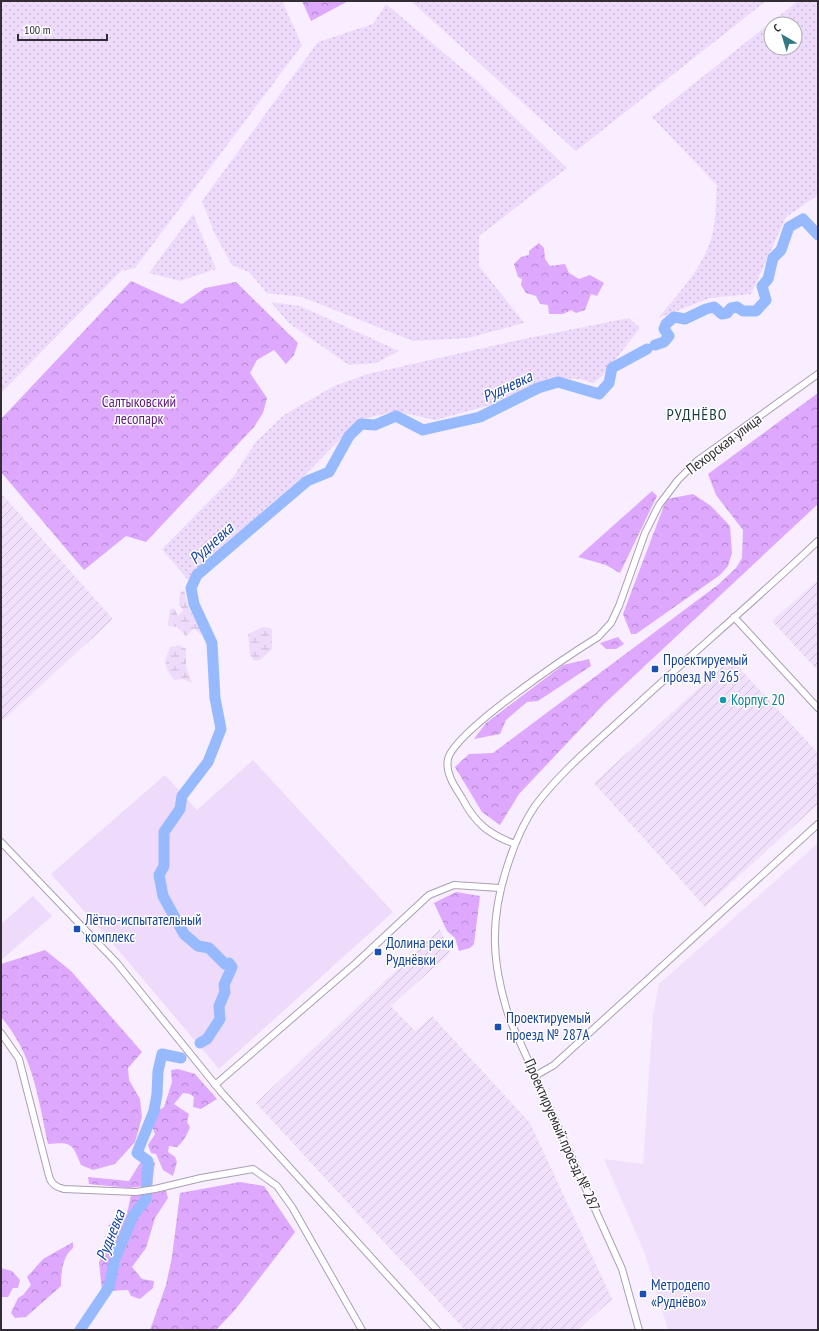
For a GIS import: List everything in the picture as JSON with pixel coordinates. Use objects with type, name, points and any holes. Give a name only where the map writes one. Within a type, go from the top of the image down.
[{"type":"street","name":"Пехорская улица","points":[[515,844],[484,829],[471,816],[449,772],[449,757],[453,750],[481,720],[598,637],[611,623],[623,596],[646,533],[659,505],[678,480],[698,461],[818,374]]},
{"type":"street","name":"Проектируемый проезд № 287","points":[[639,1330],[622,1270],[510,1020],[499,982],[495,940],[495,914],[500,888],[515,844],[535,806],[558,780],[734,616],[818,541]]},
{"type":"street","points":[[734,616],[818,708]]},
{"type":"street","points":[[535,1076],[554,1065],[818,824]]},
{"type":"street","points":[[1,842],[116,962],[215,1084],[437,1330]]},
{"type":"street","points":[[215,1084],[354,964],[429,895],[440,889],[454,885],[500,888]]},
{"type":"street","points":[[1,1033],[19,1059],[52,1184],[64,1189],[136,1192],[155,1190],[201,1178],[253,1169],[266,1176],[277,1186],[296,1213],[362,1330]]},
{"type":"shaded area","points":[[1,493],[113,619],[1,722]]},
{"type":"shaded area","points":[[818,580],[818,671],[772,621]]},
{"type":"shaded area","points":[[731,659],[818,753],[818,804],[705,907],[594,783]]},
{"type":"shaded area","points":[[818,843],[818,1330],[668,1330],[645,1254],[604,1159],[643,1164],[653,1014],[659,984]]},
{"type":"shaded area","points":[[440,929],[450,953],[391,1006],[415,1031],[432,1016],[530,1123],[612,1299],[578,1330],[465,1330],[256,1103]]},
{"type":"green space","points":[[1,1],[282,1],[302,45],[135,268],[121,271],[1,393]]},
{"type":"green space","points":[[302,1],[348,1],[311,21]]},
{"type":"green space","points":[[411,1],[766,1],[576,151]]},
{"type":"green space","points":[[798,1],[818,1],[818,195],[786,217],[751,294],[710,298],[658,318],[693,275],[706,251],[714,226],[717,185],[652,117],[763,29],[763,56],[803,56],[803,16],[779,16]]},
{"type":"green space","points":[[386,4],[477,81],[567,168],[479,236],[479,266],[524,323],[468,338],[413,341],[302,297],[267,293],[249,272],[232,265],[214,232],[202,201],[318,42],[373,24]]},
{"type":"green space","points":[[193,214],[216,269],[180,281],[149,273]]},
{"type":"green space","points":[[539,243],[544,248],[545,259],[550,266],[565,264],[569,273],[579,279],[590,275],[604,283],[597,296],[591,294],[585,310],[576,313],[571,310],[563,314],[549,314],[548,305],[540,304],[536,296],[526,293],[521,285],[522,279],[518,277],[514,264],[521,257],[529,255],[529,251]]},
{"type":"green space","name":"Салтыковский лесопарк","points":[[131,281],[182,304],[205,288],[236,282],[298,343],[294,355],[286,364],[274,350],[257,360],[250,373],[267,398],[263,413],[254,427],[146,542],[126,536],[84,570],[1,472],[1,419]]},
{"type":"green space","points":[[271,302],[300,306],[399,351],[376,363],[349,365],[289,323]]},
{"type":"green space","points":[[629,318],[640,328],[603,375],[594,383],[580,379],[554,378],[490,405],[435,420],[395,411],[359,420],[304,476],[209,557],[188,580],[162,549],[234,476],[255,443],[284,415],[334,386],[368,374],[519,340]]},
{"type":"green space","points":[[818,393],[818,504],[604,704],[519,794],[500,825],[482,812],[455,767],[469,754],[493,753],[719,584],[736,568],[742,558],[743,530],[716,495],[708,474]]},
{"type":"green space","points":[[652,491],[657,496],[620,573],[606,565],[578,557]]},
{"type":"green space","points":[[693,494],[711,506],[730,526],[732,553],[728,566],[720,575],[636,634],[631,634],[623,614],[665,503],[667,499]]},
{"type":"green space","points":[[184,590],[188,607],[201,628],[201,635],[194,628],[186,636],[177,627],[168,626],[170,610],[174,608],[178,616],[183,610],[179,605],[180,592]]},
{"type":"green space","points":[[263,627],[270,628],[272,630],[272,649],[260,660],[254,661],[250,654],[248,634]]},
{"type":"green space","points":[[618,637],[624,644],[616,649],[606,649],[600,643]]},
{"type":"green space","points":[[179,645],[186,649],[186,667],[192,683],[183,679],[174,680],[168,671],[166,660],[171,646],[174,647]]},
{"type":"green space","points":[[589,659],[591,666],[538,701],[527,702],[506,720],[500,734],[474,739],[486,723],[563,665]]},
{"type":"green space","points":[[253,760],[393,912],[219,1069],[103,932],[51,874],[165,775],[197,810]]},
{"type":"green space","points":[[456,892],[480,896],[474,944],[470,948],[459,951],[455,938],[447,931],[434,903]]},
{"type":"green space","points":[[33,896],[52,916],[1,960],[1,924]]},
{"type":"green space","points":[[45,950],[71,971],[142,1052],[128,1068],[129,1080],[140,1099],[142,1117],[135,1142],[115,1164],[93,1170],[81,1165],[73,1148],[67,1144],[48,1144],[33,1077],[12,1031],[1,1017],[1,964]]},
{"type":"green space","points":[[178,1069],[195,1074],[217,1099],[201,1109],[193,1107],[194,1097],[190,1094],[183,1093],[174,1104],[189,1114],[187,1122],[190,1127],[185,1138],[177,1147],[169,1146],[168,1152],[175,1157],[177,1162],[173,1176],[163,1170],[156,1154],[151,1153],[148,1145],[155,1134],[152,1126],[159,1110],[164,1107],[172,1082],[171,1070]]},
{"type":"green space","points":[[155,1162],[152,1185],[129,1188],[89,1184],[88,1177],[129,1181],[140,1163]]},
{"type":"green space","points":[[240,1182],[264,1186],[295,1232],[235,1310],[216,1330],[150,1330],[166,1285],[172,1257],[180,1193]]},
{"type":"green space","points":[[166,1191],[168,1198],[155,1218],[146,1248],[132,1267],[142,1279],[154,1281],[153,1288],[140,1299],[131,1296],[128,1290],[102,1291],[99,1262],[107,1245],[105,1236],[117,1230],[108,1226],[116,1218],[127,1214],[131,1195]]},
{"type":"green space","points":[[73,1242],[73,1248],[66,1256],[64,1261],[61,1286],[26,1317],[15,1318],[11,1313],[18,1298],[23,1295],[31,1285],[27,1277],[43,1259]]},
{"type":"green space","points":[[1,1268],[12,1271],[20,1280],[18,1288],[13,1288],[8,1297],[1,1297]]},
{"type":"waterway","name":"Рудневка","points":[[655,345],[664,342],[669,336],[664,329],[666,324],[674,317],[685,319],[706,309],[714,307],[722,314],[727,313],[731,308],[737,307],[743,311],[756,311],[766,300],[762,286],[768,279],[773,258],[781,250],[789,227],[803,219],[818,235]]},
{"type":"waterway","name":"Рудневка","points":[[200,1043],[207,1039],[220,1019],[219,1006],[225,992],[224,985],[232,967],[229,963],[225,964],[209,948],[198,946],[184,934],[163,896],[159,875],[164,866],[164,832],[180,809],[182,796],[208,762],[221,729],[215,698],[212,643],[194,604],[191,588],[197,575],[307,481],[329,472],[349,436],[361,424],[375,425],[396,416],[423,430],[480,417],[538,388],[558,382],[599,394],[609,383],[612,368],[647,349]]},
{"type":"waterway","name":"Рудневка","points":[[80,1330],[109,1287],[115,1259],[133,1216],[146,1199],[148,1161],[137,1153],[154,1111],[157,1094],[158,1071],[162,1054],[181,1058]]},
{"type":"place","name":"Проектируемый проезд № 265","points":[[655,669]]},
{"type":"place","name":"Корпус 20","points":[[723,700]]},
{"type":"place","name":"Лётно-испытательный комплекс","points":[[77,929]]},
{"type":"place","name":"Долина реки Руднёвки","points":[[378,952]]},
{"type":"place","name":"Проектируемый проезд № 287А","points":[[498,1027]]},
{"type":"place","name":"Метродепо «Руднёво»","points":[[643,1294]]},
{"type":"district","name":"РУДНЁВО","points":[[697,414]]}]
